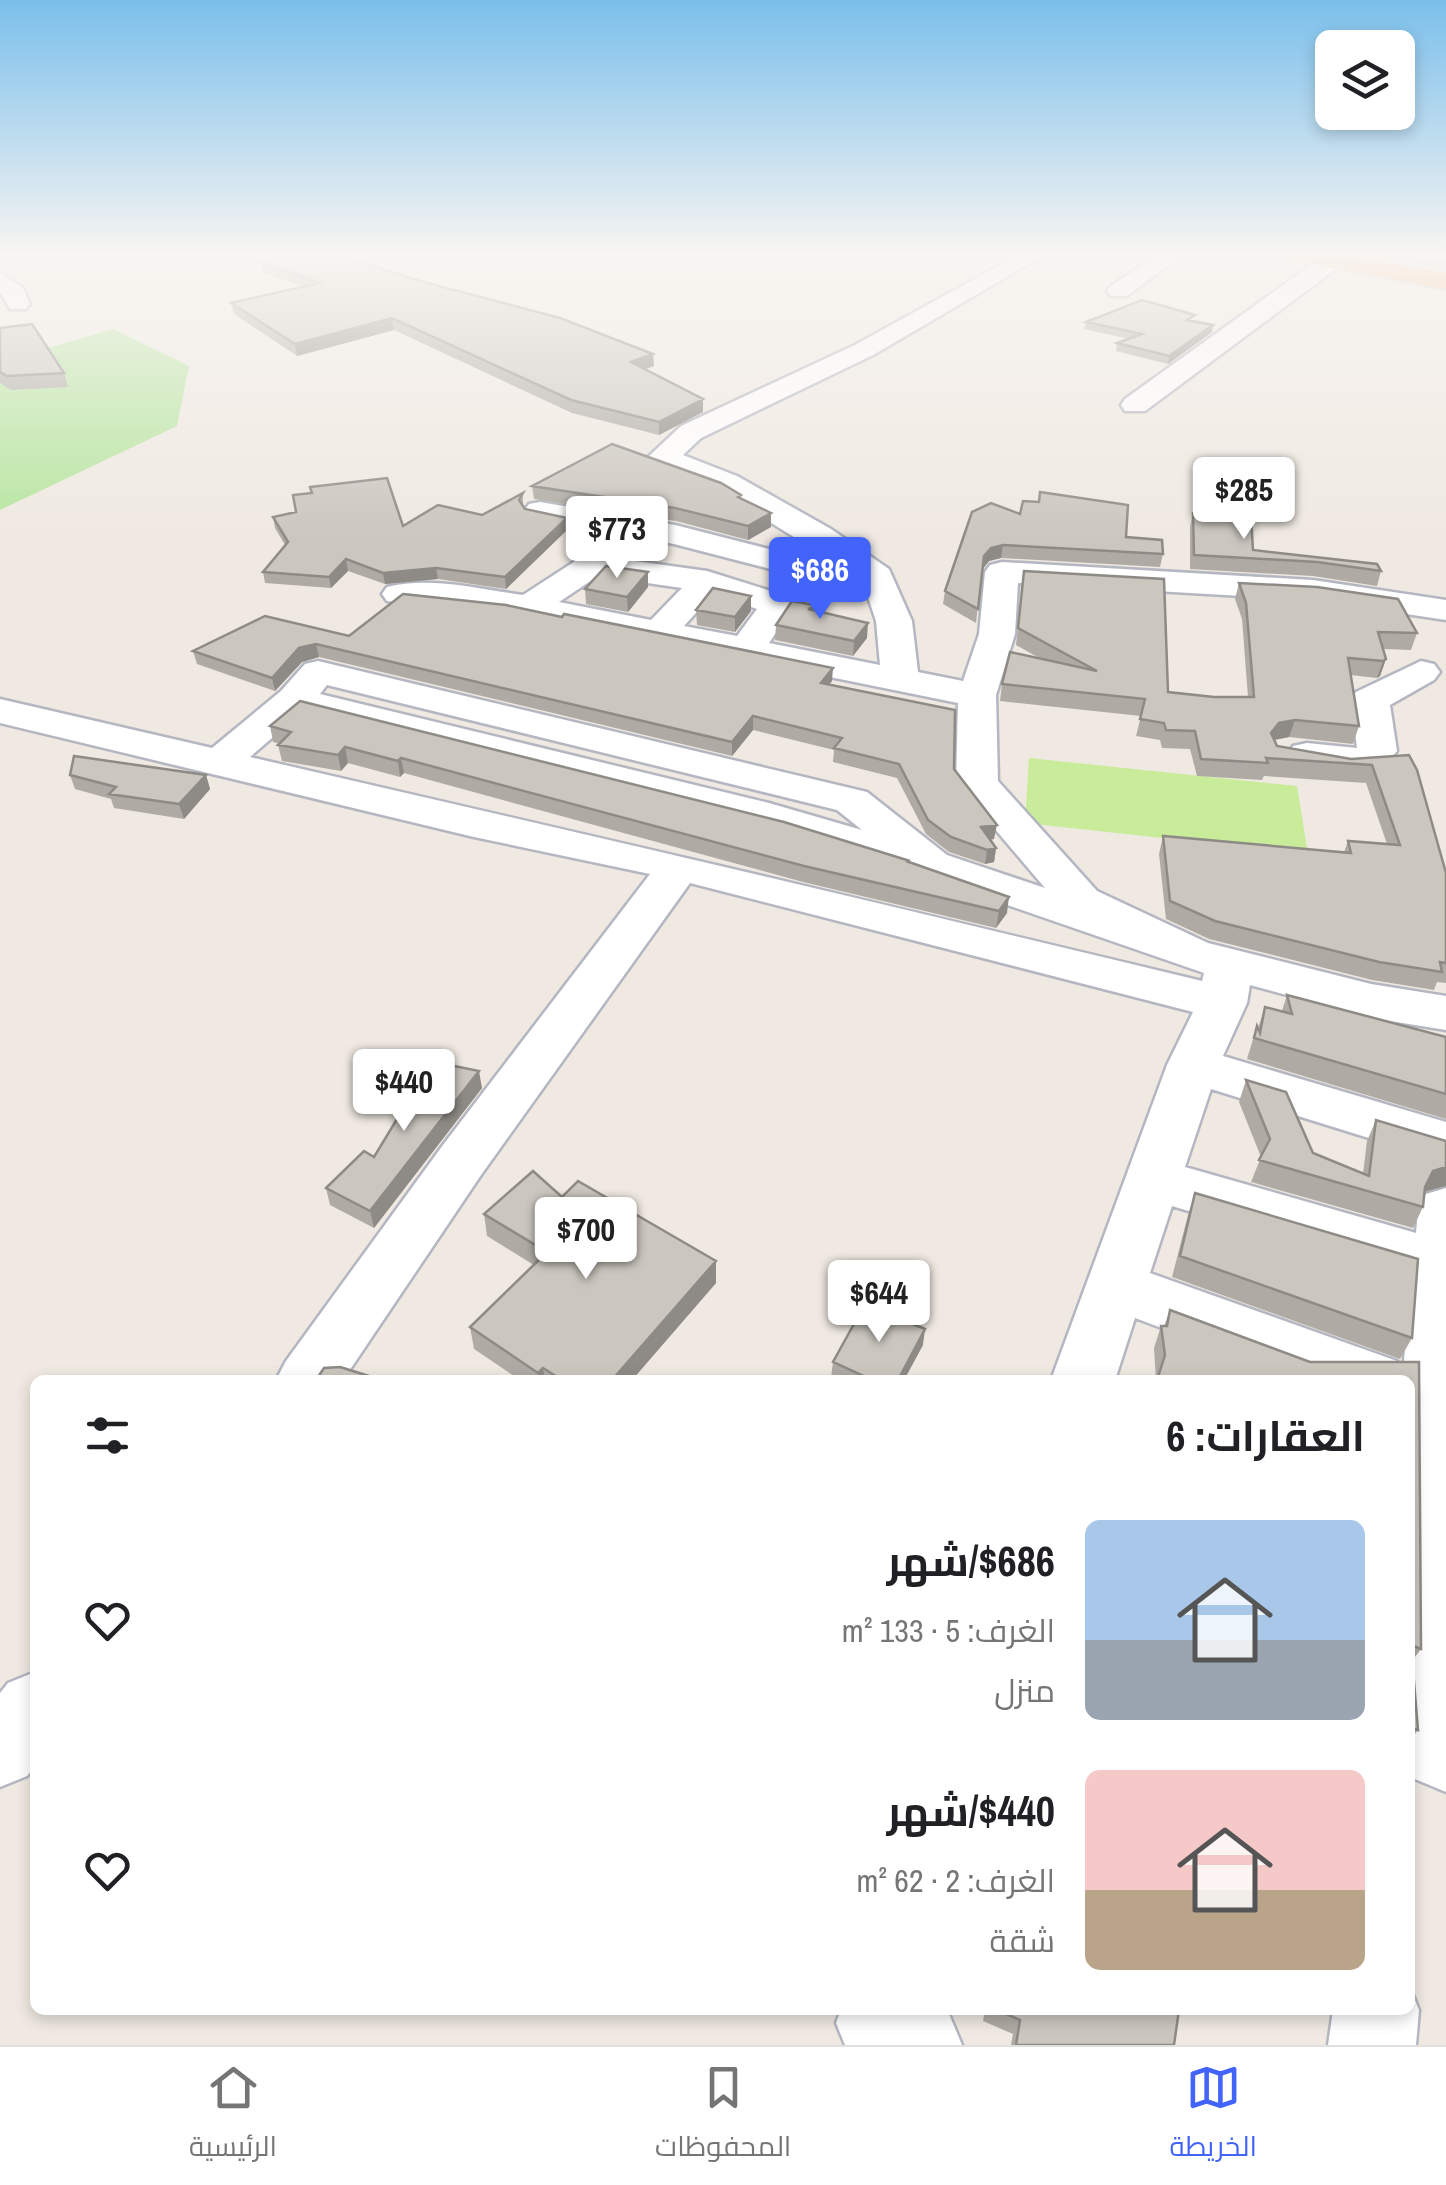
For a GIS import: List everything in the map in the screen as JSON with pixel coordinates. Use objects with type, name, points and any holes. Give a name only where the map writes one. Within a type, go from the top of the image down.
[{"type":"street","points":[[865,349],[691,432],[664,457],[726,482],[820,536],[877,576],[894,621],[900,680]]},
{"type":"street","points":[[1135,405],[1215,349]]},
{"type":"street","points":[[540,511],[675,535],[881,588]]},
{"type":"street","points":[[529,606],[579,570],[600,564],[707,581],[778,604],[746,649]]},
{"type":"street","points":[[1214,974],[1081,902],[977,783],[977,695],[997,634],[1002,572],[1313,590],[1430,607],[1433,673],[1370,700],[1378,751],[1368,761],[1289,754]]},
{"type":"street","points":[[659,632],[707,581]]},
{"type":"street","points":[[399,594],[432,593],[529,606],[977,695]]},
{"type":"street","points":[[220,762],[295,699],[754,812],[932,864],[1214,974]]},
{"type":"street","points":[[0,711],[405,805],[422,813],[443,813],[474,824],[679,867],[1214,974],[1446,1013]]},
{"type":"street","points":[[312,1375],[462,1160],[679,867]]},
{"type":"street","points":[[1085,1375],[1193,1065],[1214,974]]},
{"type":"street","points":[[1193,1065],[1446,1142]]},
{"type":"street","points":[[1153,1179],[1445,1246],[1416,1394],[1426,1551],[1415,1656]]},
{"type":"street","points":[[1116,1286],[1363,1375]]},
{"type":"street","points":[[0,1749],[30,1716]]},
{"type":"street","points":[[1415,1738],[1446,1754]]},
{"type":"street","points":[[1372,2045],[1375,2015]]},
{"type":"green space","points":[[48,349],[155,349],[189,366],[177,426],[0,510],[0,384]]},
{"type":"green space","points":[[1029,758],[1297,786],[1308,854],[1025,823]]},
{"type":"building","points":[[0,349],[49,349],[64,373],[7,376],[0,372]]},
{"type":"building","points":[[461,349],[641,349],[653,354],[631,362],[703,399],[659,422],[571,400]]},
{"type":"building","points":[[1143,349],[1178,349],[1169,356]]},
{"type":"building","points":[[612,444],[721,483],[741,495],[738,497],[771,513],[748,526],[675,508],[532,486]]},
{"type":"building","points":[[387,478],[403,526],[438,505],[482,515],[523,493],[519,500],[525,509],[567,518],[505,577],[436,568],[383,573],[346,559],[329,577],[263,572],[288,542],[273,517],[296,512],[293,495],[312,493],[310,487]]},
{"type":"building","points":[[1040,492],[1128,505],[1126,537],[1162,540],[1163,554],[1003,545],[991,548],[984,556],[978,609],[945,591],[972,512],[991,503],[1020,514],[1023,501],[1039,502]]},
{"type":"building","points":[[1193,513],[1251,518],[1253,550],[1377,564],[1381,571],[1317,562],[1194,555]]},
{"type":"building","points":[[606,566],[648,572],[627,597],[585,589]]},
{"type":"building","points":[[1024,571],[1164,579],[1168,692],[1214,697],[1254,697],[1246,603],[1239,583],[1317,587],[1398,599],[1417,633],[1378,632],[1386,659],[1383,661],[1348,658],[1359,726],[1295,720],[1279,723],[1271,733],[1277,746],[1351,759],[1409,755],[1417,770],[1446,873],[1446,963],[1440,962],[1442,972],[1379,962],[1215,921],[1170,901],[1163,836],[1351,853],[1348,841],[1400,845],[1372,765],[1266,758],[1268,763],[1201,759],[1195,731],[1166,730],[1164,723],[1140,719],[1145,699],[1002,684],[1010,652],[1097,671],[1018,628]]},
{"type":"building","points":[[713,588],[751,596],[735,617],[696,610]]},
{"type":"building","points":[[403,594],[506,605],[562,617],[564,614],[833,668],[821,683],[955,710],[954,769],[997,825],[981,827],[996,848],[987,850],[951,837],[928,820],[899,764],[834,748],[842,738],[753,716],[732,742],[316,644],[299,648],[272,678],[193,651],[265,616],[349,636]]},
{"type":"building","points":[[792,601],[819,606],[808,609],[868,623],[854,641],[776,625]]},
{"type":"building","points":[[300,701],[784,822],[1009,897],[999,911],[804,866],[401,758],[398,761],[345,747],[338,755],[278,745],[291,732],[270,726]]},
{"type":"building","points":[[74,756],[206,775],[179,804],[109,794],[116,787],[70,775]]},
{"type":"building","points":[[1287,995],[1446,1037],[1446,1094],[1254,1038],[1257,1026],[1260,1033],[1265,1007],[1292,1014]]},
{"type":"building","points":[[425,1060],[479,1071],[370,1211],[326,1188],[364,1151],[374,1157],[397,1119],[420,1097],[404,1095]]},
{"type":"building","points":[[1246,1080],[1286,1092],[1313,1153],[1369,1176],[1376,1120],[1446,1141],[1446,1167],[1433,1171],[1425,1187],[1423,1207],[1259,1160],[1270,1139]]},
{"type":"building","points":[[533,1171],[562,1197],[578,1181],[716,1261],[616,1375],[554,1375],[543,1368],[538,1373],[470,1327],[547,1252],[484,1214]]},
{"type":"building","points":[[1195,1193],[1418,1259],[1412,1338],[1180,1256]]},
{"type":"building","points":[[865,1304],[925,1329],[901,1375],[861,1375],[833,1362]]},
{"type":"building","points":[[1170,1310],[1310,1362],[1419,1362],[1421,1649],[1415,1647],[1415,1375],[1159,1375],[1165,1355],[1161,1326],[1167,1326]]},
{"type":"building","points":[[340,1367],[366,1375],[319,1375],[324,1368]]},
{"type":"building","points":[[1008,2015],[1178,2015],[1174,2045],[1016,2045],[1020,2020]]}]
